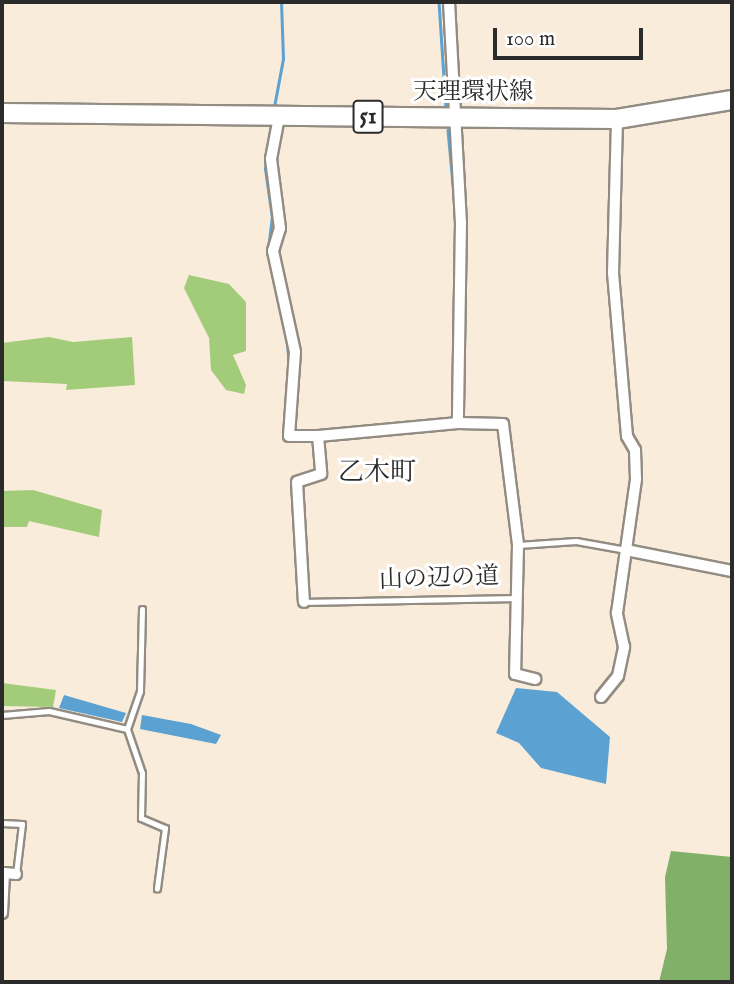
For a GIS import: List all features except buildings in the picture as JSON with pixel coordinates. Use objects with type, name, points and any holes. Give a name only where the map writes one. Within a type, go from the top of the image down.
[{"type":"main road","name":"天理環状線","points":[[2,113],[617,119],[732,100]]},
{"type":"street","points":[[449,2],[461,222],[458,423]]},
{"type":"street","points":[[279,117],[271,159],[280,228],[273,251],[295,352],[289,436],[318,436],[458,423],[502,424],[518,545]]},
{"type":"street","points":[[601,697],[618,676],[624,647],[617,613],[635,450],[626,436],[613,273],[617,119]]},
{"type":"street","points":[[304,602],[296,488],[297,482],[321,474],[318,436]]},
{"type":"street","name":"山の辺の道","points":[[516,597],[518,545]]},
{"type":"street","name":"山の辺の道","points":[[626,550],[732,571]]},
{"type":"street","points":[[516,597],[515,674],[535,679]]},
{"type":"street","points":[[2,913],[4,873],[16,874]]},
{"type":"lane","name":"山の辺の道","points":[[518,545],[576,541],[626,550]]},
{"type":"lane","name":"山の辺の道","points":[[304,602],[516,597]]},
{"type":"lane","points":[[142,609],[140,691],[127,729],[142,773],[141,818],[165,828],[158,888]]},
{"type":"lane","points":[[2,715],[48,711],[127,729]]},
{"type":"lane","points":[[2,823],[22,824],[16,874]]},
{"type":"green space","points":[[189,275],[229,284],[246,302],[246,351],[233,355],[246,385],[244,394],[226,390],[211,370],[209,338],[184,288]]},
{"type":"green space","points":[[49,337],[73,342],[132,337],[135,385],[66,390],[67,384],[2,381],[2,343]]},
{"type":"green space","points":[[33,490],[102,510],[99,537],[29,521],[27,527],[2,527],[2,491]]},
{"type":"green space","points":[[2,683],[56,690],[53,707],[2,706]]},
{"type":"green space","points":[[671,851],[732,857],[732,982],[659,982],[667,949],[665,877]]},
{"type":"water","points":[[516,688],[557,692],[610,737],[606,784],[541,768],[519,743],[496,733]]},
{"type":"water","points":[[64,695],[126,713],[122,722],[59,708]]},
{"type":"water","points":[[142,715],[191,724],[221,735],[216,744],[140,729]]},
{"type":"waterway","points":[[274,107],[283,59],[281,2]]},
{"type":"waterway","points":[[439,2],[446,107]]},
{"type":"waterway","points":[[268,249],[272,218],[265,169],[271,124]]},
{"type":"waterway","points":[[448,130],[455,205]]},
{"type":"waterway","points":[[287,338],[289,359]]},
{"type":"district","name":"乙木町","points":[[377,473]]}]
